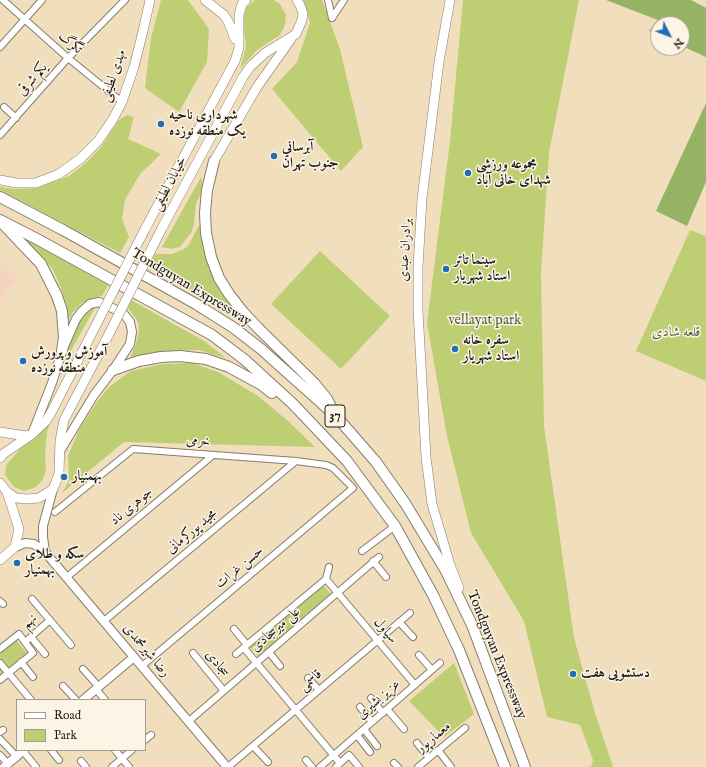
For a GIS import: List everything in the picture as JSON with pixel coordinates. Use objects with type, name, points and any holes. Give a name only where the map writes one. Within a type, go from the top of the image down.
[{"type":"highway","points":[[214,161],[206,190],[205,213],[206,234],[210,257],[219,278],[229,294],[248,317],[327,399],[336,416]]},
{"type":"highway","name":"Tondguyan Expressway","points":[[0,197],[63,230],[196,304],[230,325],[250,340],[336,416],[376,462],[405,503],[446,571],[472,625],[525,767]]},
{"type":"highway","points":[[0,220],[42,264],[57,296],[62,312],[64,337],[62,351]]},
{"type":"highway","name":"37","points":[[0,220],[38,239],[212,336],[230,348],[293,404],[348,461],[394,526],[433,595],[459,650],[505,767]]},
{"type":"highway","points":[[113,370],[139,361],[161,357],[197,357],[216,362],[229,367],[262,385],[332,444]]},
{"type":"main road","name":"مهدی لطیفی","points":[[0,180],[16,183],[36,183],[58,174],[80,159],[98,141],[113,119],[122,102],[136,60],[150,0]]},
{"type":"main road","points":[[147,11],[154,0]]},
{"type":"main road","points":[[205,0],[224,15],[239,48]]},
{"type":"main road","name":"خیابان لطیفی","points":[[31,435],[46,421],[52,411],[145,229],[235,61],[239,48],[239,15],[242,4],[246,0]]},
{"type":"main road","points":[[214,161],[258,87],[296,34],[302,20],[303,13],[296,0]]},
{"type":"main road","name":"برادران عبدی","points":[[450,0],[439,62],[422,199],[418,266],[418,310],[425,449],[432,504],[450,565],[472,625]]},
{"type":"main road","name":"خیابان لطیفی","points":[[60,451],[61,430],[64,420],[162,228],[247,72],[258,59],[296,34]]},
{"type":"main road","points":[[0,432],[26,436],[31,435]]},
{"type":"main road","points":[[0,458],[3,454],[31,435]]},
{"type":"main road","points":[[0,483],[7,492],[16,498],[39,498],[53,488],[56,482],[59,473],[60,451]]},
{"type":"main road","points":[[0,560],[15,547],[19,529],[7,492]]},
{"type":"street","name":"تگرگ","points":[[3,0],[68,58],[122,102]]},
{"type":"street","points":[[0,48],[42,0]]},
{"type":"street","name":"یکم شرقی","points":[[0,135],[68,58],[125,0]]},
{"type":"street","points":[[328,0],[332,18],[344,0]]},
{"type":"street","points":[[4,107],[16,118]]},
{"type":"street","points":[[31,435],[52,383],[62,351],[76,319],[82,310],[90,304],[99,302],[112,307],[123,314],[130,322],[132,332],[130,344],[94,395],[60,451]]},
{"type":"street","name":"خرمی","points":[[55,512],[133,450],[296,461],[326,465],[333,468],[352,488]]},
{"type":"street","name":"جوهری ناد","points":[[67,577],[212,456]]},
{"type":"street","name":"مجید پورکرمانی","points":[[104,622],[296,461]]},
{"type":"street","points":[[45,552],[43,526],[53,488]]},
{"type":"street","name":"حسن غرات","points":[[142,666],[352,488]]},
{"type":"street","points":[[362,552],[394,526]]},
{"type":"street","points":[[15,547],[25,543],[34,544],[45,552]]},
{"type":"street","name":"رضا شیرمحمدی","points":[[45,552],[228,767]]},
{"type":"street","name":"علی میرسجادی","points":[[189,721],[376,559],[386,577]]},
{"type":"street","points":[[236,654],[326,579],[330,567]]},
{"type":"street","name":"سیاول","points":[[326,579],[415,685]]},
{"type":"street","points":[[32,599],[71,645]]},
{"type":"street","name":"قاسمی","points":[[228,767],[410,613]]},
{"type":"street","name":"نهم","points":[[25,642],[50,620]]},
{"type":"street","points":[[399,622],[412,637]]},
{"type":"street","points":[[234,629],[256,663],[334,755],[338,765],[349,756],[359,767]]},
{"type":"street","points":[[0,649],[19,634],[33,653],[0,680]]},
{"type":"street","points":[[31,637],[45,654]]},
{"type":"street","points":[[268,652],[280,666]]},
{"type":"street","name":"سجادی","points":[[193,653],[224,691]]},
{"type":"street","points":[[419,656],[432,670]]},
{"type":"street","points":[[84,699],[134,657]]},
{"type":"street","points":[[21,662],[33,677]]},
{"type":"street","points":[[0,663],[30,699]]},
{"type":"street","name":"عزیز بشیری","points":[[320,767],[440,663]]},
{"type":"street","points":[[83,669],[104,699]]},
{"type":"street","points":[[308,678],[319,690]]},
{"type":"street","points":[[63,686],[75,699]]},
{"type":"street","points":[[371,698],[404,729]]},
{"type":"street","points":[[360,707],[372,722]]},
{"type":"street","name":"معمارپور","points":[[418,767],[464,728]]},
{"type":"street","points":[[364,730],[377,746]]},
{"type":"street","points":[[146,739],[151,734]]},
{"type":"street","points":[[357,735],[370,752]]},
{"type":"street","points":[[0,739],[16,750]]},
{"type":"street","points":[[417,744],[429,758]]},
{"type":"street","points":[[253,746],[268,762]]},
{"type":"street","points":[[438,750],[451,767]]},
{"type":"street","points":[[52,751],[59,760]]},
{"type":"street","points":[[116,751],[129,767]]},
{"type":"street","points":[[112,767],[131,751]]},
{"type":"street","points":[[0,755],[6,766],[21,753],[36,767]]},
{"type":"street","points":[[306,760],[312,767]]},
{"type":"street","points":[[81,761],[86,767]]},
{"type":"shaded area","points":[[0,261],[19,279],[0,300]]},
{"type":"green space","points":[[161,0],[188,0],[209,29],[207,62],[179,112],[145,88],[151,38]]},
{"type":"green space","points":[[255,0],[274,0],[280,4],[286,15],[285,25],[280,35],[257,50],[240,69],[246,47],[243,20],[246,8]]},
{"type":"green space","points":[[303,0],[322,0],[340,49],[363,147],[341,171],[272,89],[297,62],[310,23]]},
{"type":"green space","name":"vellayat park","points":[[463,0],[579,0],[549,153],[541,273],[544,426],[574,638],[595,713],[613,767],[591,767],[593,760],[580,725],[547,717],[524,621],[471,533],[447,436],[427,323],[450,141]]},
{"type":"green space","points":[[606,0],[691,0],[706,8],[706,57],[690,50],[690,16],[650,17]]},
{"type":"green space","points":[[706,103],[706,182],[687,226],[656,211]]},
{"type":"green space","points":[[127,115],[134,117],[128,139],[161,154],[140,174],[125,200],[122,219],[129,237],[120,253],[0,190],[0,187],[14,189],[38,188],[69,176],[88,161],[101,147],[119,120]]},
{"type":"green space","points":[[201,177],[201,193],[196,204],[194,224],[191,233],[180,247],[171,249],[162,247]]},
{"type":"green space","points":[[199,225],[203,244],[241,317],[240,321],[149,267],[155,254],[172,254],[188,246]]},
{"type":"green space","name":"قلعه شادی","points":[[690,230],[706,236],[706,381],[636,351]]},
{"type":"green space","points":[[23,238],[108,285],[102,296],[82,303],[73,312],[68,321],[67,306],[53,270],[42,256]]},
{"type":"green space","points":[[320,251],[390,316],[341,369],[271,304]]},
{"type":"green space","points":[[131,300],[204,341],[226,358],[199,350],[165,351],[130,357],[136,344],[139,331],[138,322],[128,308]]},
{"type":"green space","points":[[96,306],[60,370],[63,357],[80,318],[89,309]]},
{"type":"green space","points":[[192,363],[218,372],[258,396],[289,422],[315,447],[124,442],[62,493],[69,480],[68,456],[80,428],[109,387],[131,371],[163,364]]},
{"type":"green space","points":[[51,421],[47,432],[45,456],[46,469],[43,479],[36,487],[24,491],[14,487],[5,475],[6,465],[22,447],[36,438]]},
{"type":"green space","points":[[322,584],[332,595],[259,657],[249,646]]},
{"type":"green space","points":[[16,640],[27,653],[0,675],[0,653]]},
{"type":"green space","points":[[454,663],[474,714],[444,737],[409,701]]},
{"type":"place","name":"شهرداری ناحیه یک منطقه نوزده","points":[[161,124]]},
{"type":"place","name":"آبرساني جنوب تهران","points":[[274,156]]},
{"type":"place","name":"مجموعه ورزشی شهدای خانی آباد","points":[[468,173]]},
{"type":"place","name":"سینما تاتر استاد شهریار","points":[[446,269]]},
{"type":"place","name":"سفره خانه استاد شهریار","points":[[455,349]]},
{"type":"place","name":"آموزش و پرورش منطقه نوزده","points":[[23,361]]},
{"type":"place","name":"بهمنیار","points":[[64,477]]},
{"type":"place","name":"سکه و طلای بهمنیار","points":[[17,563]]},
{"type":"place","name":"دستشویی هفت","points":[[573,674]]}]
